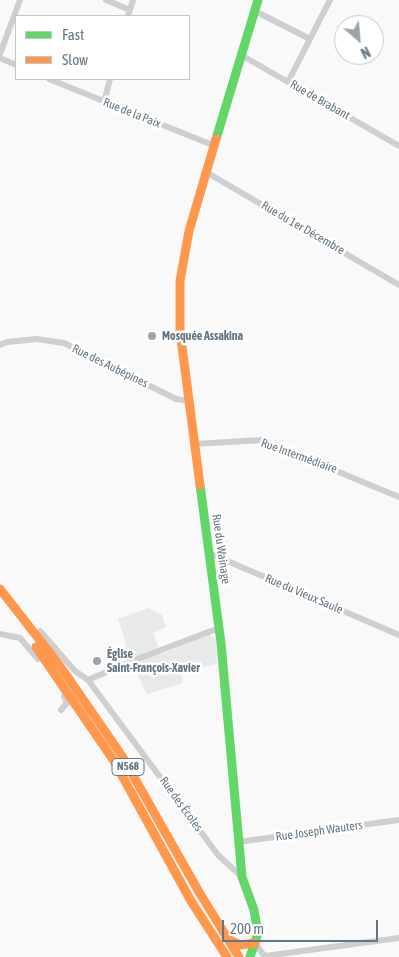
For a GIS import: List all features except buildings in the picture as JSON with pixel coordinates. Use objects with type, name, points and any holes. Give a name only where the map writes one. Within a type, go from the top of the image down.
[{"type":"main road","name":"Rue du Wainage","points":[[250,957],[258,933],[242,877],[219,628],[180,331],[180,281],[189,231],[258,0]]},
{"type":"main road","name":"N568","points":[[0,589],[60,666],[122,756],[226,938],[239,957]]},
{"type":"main road","name":"N568","points":[[0,600],[36,647],[114,761],[191,901],[227,957]]},
{"type":"main road","points":[[226,938],[240,945],[255,943]]},
{"type":"street","points":[[0,54],[20,0]]},
{"type":"street","points":[[106,0],[129,13],[133,0]]},
{"type":"street","points":[[288,82],[330,0]]},
{"type":"street","points":[[255,11],[310,39]]},
{"type":"street","name":"Rue de Brabant","points":[[241,55],[399,146]]},
{"type":"street","points":[[0,58],[15,65]]},
{"type":"street","name":"Rue de la Paix","points":[[52,80],[215,146]]},
{"type":"street","points":[[104,102],[110,80]]},
{"type":"street","name":"Rue du 1er Décembre","points":[[206,172],[399,285]]},
{"type":"street","name":"Rue des Aubépines","points":[[0,345],[7,342],[36,339],[64,343],[176,399],[189,401]]},
{"type":"street","name":"Rue Intermédiaire","points":[[194,444],[262,440],[399,497]]},
{"type":"street","name":"Rue du Vieux Saule","points":[[209,552],[399,635]]},
{"type":"street","points":[[88,680],[219,628]]},
{"type":"street","name":"Rue des Écoles","points":[[40,631],[76,671],[88,680],[218,855],[242,877]]},
{"type":"street","points":[[0,634],[14,636],[24,641],[66,699],[67,703],[61,710]]},
{"type":"street","name":"Rue Joseph Wauters","points":[[238,842],[399,820]]},
{"type":"street","points":[[255,943],[265,957],[399,938]]},
{"type":"shaded area","points":[[149,608],[162,615],[166,627],[153,633],[161,654],[209,634],[216,639],[217,664],[181,673],[183,683],[147,694],[133,666],[118,619]]},
{"type":"traffic: fast","points":[[216,139],[258,0]]},
{"type":"traffic: fast","points":[[200,485],[221,643],[242,877],[254,910],[258,933],[250,957]]},
{"type":"traffic: slow","points":[[200,485],[180,331],[180,281],[189,231],[216,139]]},
{"type":"traffic: slow","points":[[0,589],[60,666],[122,756],[199,892],[239,957]]},
{"type":"traffic: slow","points":[[36,647],[114,761],[191,901],[227,957]]},
{"type":"traffic: slow","points":[[226,938],[240,945],[255,943]]},
{"type":"place","name":"Mosquée Assakina","points":[[152,336]]},
{"type":"place","name":"Église Saint-François-Xavier","points":[[97,661]]}]
